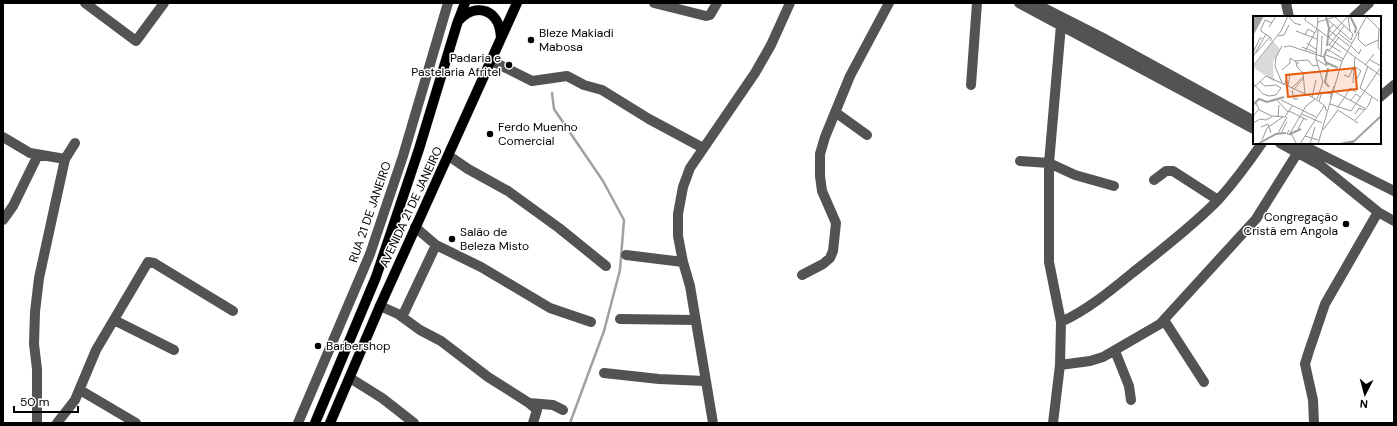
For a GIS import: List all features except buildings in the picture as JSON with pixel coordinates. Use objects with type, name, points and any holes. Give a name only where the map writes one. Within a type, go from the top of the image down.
[{"type":"main road","name":"AVENIDA 21 DE JANEIRO","points":[[315,423],[376,277],[419,149],[457,22],[465,3]]},
{"type":"main road","name":"AVENIDA 21 DE JANEIRO","points":[[330,423],[415,227],[449,156],[490,60],[517,3]]},
{"type":"main road","points":[[457,22],[468,12],[482,10],[495,17],[499,23],[501,38]]},
{"type":"street","points":[[85,3],[136,41],[164,3]]},
{"type":"street","name":"RUA 21 DE JANEIRO","points":[[298,423],[372,247],[403,156],[448,3]]},
{"type":"street","points":[[654,3],[706,16],[710,14],[717,3]]},
{"type":"street","points":[[712,423],[690,286],[683,262],[678,236],[678,214],[683,187],[690,168],[755,73],[771,45],[790,3]]},
{"type":"street","points":[[802,275],[823,264],[834,252],[836,223],[822,191],[820,154],[835,112],[868,41],[889,3]]},
{"type":"street","points":[[971,85],[977,3]]},
{"type":"street","points":[[1018,3],[1253,128]]},
{"type":"street","points":[[1034,3],[1101,37],[1253,120]]},
{"type":"street","points":[[1286,3],[1289,16]]},
{"type":"street","points":[[1355,16],[1369,3]]},
{"type":"street","points":[[1053,423],[1060,365],[1061,322],[1049,262],[1049,163],[1061,25]]},
{"type":"street","points":[[490,60],[525,79],[532,81],[556,76],[567,76],[584,85],[602,90],[648,119],[703,148]]},
{"type":"street","points":[[1381,96],[1394,85]]},
{"type":"street","points":[[835,112],[867,135]]},
{"type":"street","points":[[3,137],[38,155],[65,159]]},
{"type":"street","points":[[37,423],[37,369],[34,344],[35,312],[39,278],[65,159],[75,143]]},
{"type":"street","points":[[1061,322],[1078,314],[1098,300],[1141,266],[1218,200],[1239,175],[1261,144]]},
{"type":"street","points":[[1284,144],[1298,148],[1393,191]]},
{"type":"street","points":[[1298,148],[1388,216],[1325,304],[1305,364],[1313,400],[1314,423]]},
{"type":"street","points":[[1060,365],[1090,361],[1115,351],[1164,320],[1256,219],[1298,148]]},
{"type":"street","points":[[3,220],[13,206],[38,155]]},
{"type":"street","points":[[449,156],[468,169],[508,191],[559,228],[606,266]]},
{"type":"street","points":[[1020,160],[1049,163],[1075,175],[1114,186]]},
{"type":"street","points":[[1154,180],[1166,171],[1173,171],[1218,200]]},
{"type":"street","points":[[415,227],[436,245],[481,267],[550,308],[591,322]]},
{"type":"street","points":[[402,317],[436,245]]},
{"type":"street","points":[[626,255],[683,262]]},
{"type":"street","points":[[57,423],[80,390],[90,362],[148,262],[154,263],[233,311]]},
{"type":"street","points":[[380,306],[402,317],[420,330],[441,341],[488,377],[529,403],[537,410],[533,423]]},
{"type":"street","points":[[620,319],[695,320]]},
{"type":"street","points":[[114,320],[174,350]]},
{"type":"street","points":[[1164,320],[1204,382]]},
{"type":"street","points":[[1115,351],[1129,386],[1131,400]]},
{"type":"street","points":[[604,373],[659,379],[705,381]]},
{"type":"street","points":[[350,378],[382,398],[414,423]]},
{"type":"street","points":[[80,390],[136,423]]},
{"type":"street","points":[[529,403],[553,405],[563,410]]},
{"type":"waterway","points":[[552,93],[554,109],[603,181],[624,220],[620,270],[604,331],[570,423]]},
{"type":"place","name":"Bleze Makiadi Mabosa","points":[[531,40]]},
{"type":"place","name":"Padaria e Pastelaria Afritel","points":[[509,65]]},
{"type":"place","name":"Ferdo Muenho Comercial","points":[[490,134]]},
{"type":"place","name":"Congregação Cristã em Angola","points":[[1346,224]]},
{"type":"place","name":"Salão de Beleza Misto","points":[[452,239]]},
{"type":"place","name":"Barbershop","points":[[318,346]]}]
